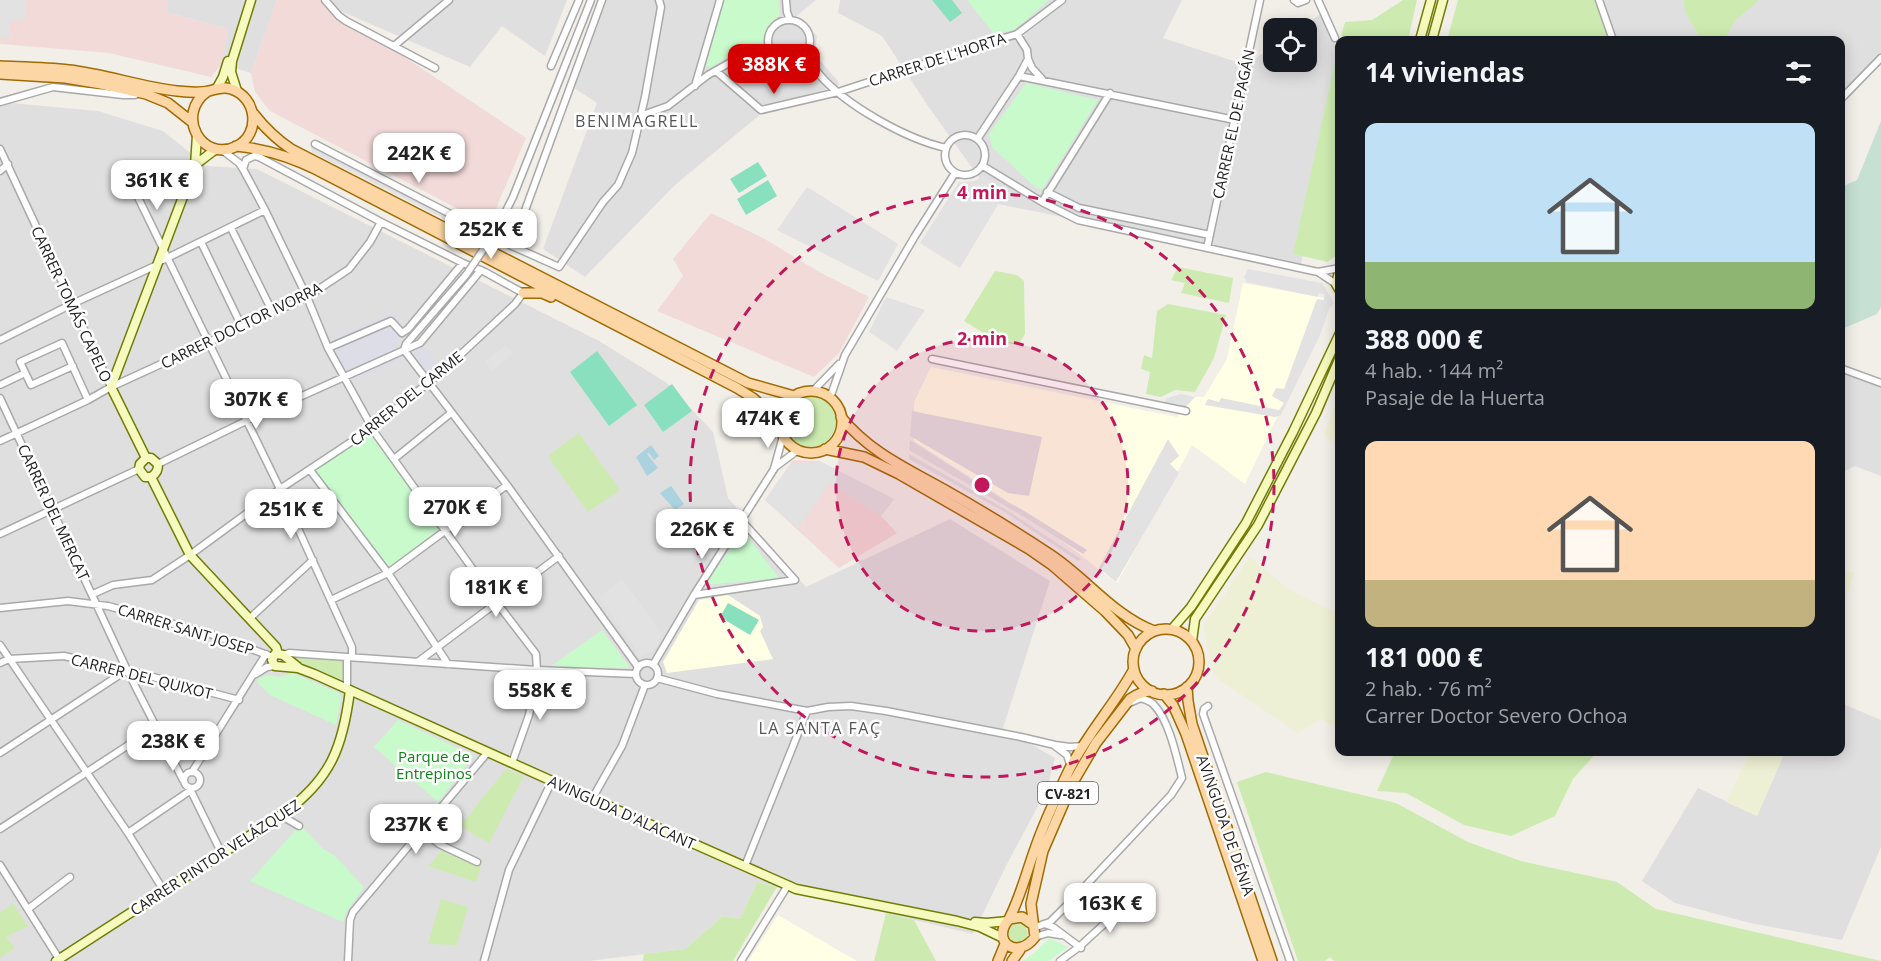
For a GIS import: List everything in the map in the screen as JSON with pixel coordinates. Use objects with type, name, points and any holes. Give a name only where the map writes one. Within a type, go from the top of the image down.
[{"type":"main road","points":[[0,66],[70,70],[178,91],[230,88],[247,100],[263,126],[291,149],[748,383],[794,396]]},
{"type":"main road","points":[[0,74],[65,78],[146,94],[168,103],[192,122]]},
{"type":"main road","points":[[213,90],[197,101],[194,107],[192,122],[197,135],[205,144],[219,149],[242,143],[250,132],[253,113]]},
{"type":"main road","points":[[236,146],[273,152],[297,160],[737,388],[753,398],[780,422]]},
{"type":"main road","points":[[523,293],[542,293],[603,319]]},
{"type":"main road","points":[[841,417],[840,432],[831,445],[811,452],[798,450],[792,446],[783,436],[780,422],[782,410],[794,396],[805,391],[822,393],[830,398],[852,431],[881,454],[1018,533],[1066,565],[1126,617],[1155,631]]},
{"type":"main road","points":[[825,449],[864,457],[899,474],[1029,549],[1052,565],[1105,611],[1128,635],[1136,649],[1143,638],[1155,631],[1172,629],[1192,641],[1196,648],[1199,665],[1197,673],[1187,687],[1174,693],[1164,694],[1152,691],[1144,686],[1134,669]]},
{"type":"main road","name":"CV-821","points":[[998,961],[1004,941],[1003,928],[1017,905],[1036,845],[1071,767],[1083,746],[1119,696],[1134,669],[1136,649]]},
{"type":"main road","name":"AVINGUDA DE DÉNIA","points":[[1187,687],[1192,724],[1272,961]]},
{"type":"main road","name":"CV-821","points":[[1036,929],[1031,904],[1043,851],[1072,783],[1096,743],[1126,705],[1136,694],[1152,691]]},
{"type":"main road","name":"AVINGUDA DE DÉNIA","points":[[1164,694],[1173,705],[1185,734],[1263,961]]},
{"type":"main road","points":[[1004,941],[1010,948],[1020,950],[1029,947],[1036,929],[1022,917],[1009,920]]},
{"type":"main road","points":[[1012,961],[1020,950]]},
{"type":"street","points":[[213,90],[224,77],[245,0]]},
{"type":"street","points":[[237,91],[231,72],[232,61],[251,0]]},
{"type":"street","points":[[325,0],[346,21],[435,68]]},
{"type":"street","points":[[394,46],[449,0]]},
{"type":"street","points":[[551,66],[579,0]]},
{"type":"street","points":[[404,350],[406,344],[465,275],[496,231],[513,197],[591,0]]},
{"type":"street","points":[[512,246],[602,0]]},
{"type":"street","points":[[315,144],[512,246],[559,267],[603,202],[618,185],[632,153],[661,7],[659,0]]},
{"type":"street","points":[[695,86],[720,0]]},
{"type":"street","points":[[786,0],[787,21]]},
{"type":"street","name":"CARRER DE L'HORTA","points":[[716,71],[761,110],[838,92],[927,63],[935,58],[1017,34],[1062,0]]},
{"type":"street","name":"CARRER EL DE PAGÁN","points":[[1207,248],[1260,0]]},
{"type":"street","points":[[1294,0],[1298,3],[1306,0]]},
{"type":"street","points":[[1318,0],[1335,38]]},
{"type":"street","points":[[1421,36],[1431,0]]},
{"type":"street","points":[[1433,36],[1443,0]]},
{"type":"street","points":[[1599,0],[1612,36]]},
{"type":"street","points":[[795,62],[806,54],[810,44],[808,32],[799,23],[787,21],[775,25],[771,30],[767,48],[776,59],[782,62],[795,62],[819,74]]},
{"type":"street","points":[[1017,34],[1027,50],[1032,68],[1042,80]]},
{"type":"street","points":[[561,41],[573,46]]},
{"type":"street","points":[[640,116],[668,106],[731,62],[767,48]]},
{"type":"street","points":[[806,54],[819,74],[838,92],[876,118],[919,140],[946,148]]},
{"type":"street","points":[[1845,95],[1881,58]]},
{"type":"street","points":[[978,138],[1028,59]]},
{"type":"street","points":[[1019,76],[1235,120]]},
{"type":"street","points":[[0,102],[53,87],[123,95],[146,94]]},
{"type":"street","points":[[1042,202],[1110,93]]},
{"type":"street","points":[[111,387],[161,262],[162,249],[195,165],[197,135]]},
{"type":"street","points":[[960,135],[972,135],[978,138],[985,147],[983,166],[968,175],[955,173],[945,160],[949,142],[960,135]]},
{"type":"street","name":"CARRER TOMÁS CAPELO","points":[[0,148],[146,458]]},
{"type":"street","points":[[195,165],[206,154],[219,149],[239,163],[265,210],[307,297],[328,348],[372,428],[536,654],[537,670],[529,715],[512,763]]},
{"type":"street","points":[[243,169],[246,160],[254,156],[259,157],[381,222],[523,293]]},
{"type":"street","points":[[0,171],[8,164]]},
{"type":"street","points":[[983,166],[1042,202],[1078,220],[1318,272],[1335,269]]},
{"type":"street","points":[[830,398],[842,362],[915,236],[955,173]]},
{"type":"street","points":[[131,183],[162,249]]},
{"type":"street","points":[[1047,192],[1079,208],[1210,235]]},
{"type":"street","points":[[0,340],[265,210]]},
{"type":"street","name":"CARRER DOCTOR IVORRA","points":[[0,441],[307,297],[349,269],[370,242],[381,222]]},
{"type":"street","points":[[231,228],[273,313]]},
{"type":"street","points":[[201,242],[242,327]]},
{"type":"street","points":[[161,262],[210,342],[332,600],[352,647],[348,689]]},
{"type":"street","points":[[328,348],[391,321],[402,333],[408,329],[463,263]]},
{"type":"street","points":[[158,464],[246,421],[420,343],[483,271]]},
{"type":"street","points":[[1318,272],[1335,286]]},
{"type":"street","name":"CARRER DEL CARME","points":[[93,594],[113,585],[152,580],[280,489],[372,428],[444,370],[515,304],[523,293]]},
{"type":"street","points":[[72,366],[31,385],[20,362],[62,343],[88,400]]},
{"type":"street","points":[[1172,629],[1191,607],[1246,523],[1335,344]]},
{"type":"street","points":[[192,772],[254,676],[289,653],[537,670],[637,670],[646,663],[653,665],[657,670],[657,678],[653,683],[645,685],[639,682],[637,670],[559,556],[404,350]]},
{"type":"street","points":[[932,359],[1186,411]]},
{"type":"street","points":[[813,391],[842,362]]},
{"type":"street","points":[[1192,641],[1195,619],[1258,525],[1316,413],[1335,369]]},
{"type":"street","points":[[1845,370],[1881,383]]},
{"type":"street","points":[[0,385],[25,373]]},
{"type":"street","name":"CARRER DEL MERCAT","points":[[0,398],[127,670],[183,780]]},
{"type":"street","points":[[394,459],[451,413]]},
{"type":"street","points":[[653,665],[694,595],[774,469],[783,436]]},
{"type":"street","points":[[774,469],[798,450]]},
{"type":"street","points":[[146,458],[151,458],[158,464],[158,470],[152,477],[145,477],[139,469],[140,464],[146,458]]},
{"type":"street","points":[[0,534],[139,469]]},
{"type":"street","points":[[310,470],[388,573],[448,664]]},
{"type":"street","points":[[152,477],[190,555],[276,647],[278,659]]},
{"type":"street","points":[[332,600],[388,573],[507,485]]},
{"type":"street","points":[[694,595],[795,580],[741,520]]},
{"type":"street","points":[[419,662],[559,556]]},
{"type":"street","points":[[249,619],[313,560]]},
{"type":"street","name":"CARRER SANT JOSEP","points":[[0,608],[68,601],[98,605],[210,634],[278,659]]},
{"type":"street","points":[[0,645],[128,833],[164,891]]},
{"type":"street","name":"CARRER DEL QUIXOT","points":[[9,659],[64,656],[239,700]]},
{"type":"street","points":[[0,663],[9,659]]},
{"type":"street","points":[[254,676],[278,659]]},
{"type":"street","name":"AVINGUDA D'ALACANT","points":[[278,659],[796,889],[957,921],[980,927],[1004,941]]},
{"type":"street","points":[[0,753],[127,670]]},
{"type":"street","points":[[657,678],[717,694],[807,711],[851,706],[1055,745],[1083,746]]},
{"type":"street","points":[[592,799],[622,746],[645,685]]},
{"type":"street","name":"CARRER PINTOR VELÁZQUEZ","points":[[57,960],[283,814],[304,798],[322,778],[340,743],[345,728],[348,689]]},
{"type":"street","points":[[1036,929],[1050,922],[1074,898],[1171,795],[1182,778],[1172,741],[1153,703],[1141,698],[1126,705]]},
{"type":"street","name":"AVINGUDA DE DÉNIA","points":[[1208,706],[1204,709],[1203,714],[1290,961]]},
{"type":"street","points":[[745,866],[807,711]]},
{"type":"street","points":[[0,829],[156,727]]},
{"type":"street","points":[[1055,745],[1067,755],[1071,767]]},
{"type":"street","points":[[348,961],[350,920],[353,912],[488,752]]},
{"type":"street","points":[[128,833],[190,789],[196,787],[200,781],[198,774],[192,772],[185,774],[184,784],[190,789],[222,854]]},
{"type":"street","points":[[484,961],[509,870],[552,782]]},
{"type":"street","points":[[283,814],[299,826]]},
{"type":"street","points":[[422,830],[439,844],[477,862]]},
{"type":"street","points":[[0,865],[57,960]]},
{"type":"street","points":[[28,909],[70,877]]},
{"type":"street","points":[[741,961],[788,885]]},
{"type":"street","points":[[1060,961],[1080,948],[1125,904]]},
{"type":"street","name":"AVINGUDA D'ALACANT","points":[[957,921],[987,923],[1009,920]]},
{"type":"street","points":[[1036,929],[1053,927],[1080,948]]},
{"type":"street","points":[[1036,929],[1063,936]]},
{"type":"shaded area","points":[[0,0],[168,0],[166,12],[228,29],[222,64],[211,77],[109,53],[0,44]]},
{"type":"shaded area","points":[[0,0],[26,0],[25,20],[9,21],[10,39],[0,38]]},
{"type":"shaded area","points":[[168,0],[277,0],[251,73],[222,64],[228,29],[166,12]]},
{"type":"shaded area","points":[[277,0],[326,0],[328,6],[526,138],[489,225],[270,111],[255,92],[251,73]]},
{"type":"shaded area","points":[[327,0],[567,0],[545,56],[502,26],[470,67],[329,6]]},
{"type":"shaded area","points":[[604,0],[816,0],[794,18],[805,23],[817,36],[815,55],[839,85],[768,108],[675,185],[585,277],[543,249],[597,103],[574,88]]},
{"type":"shaded area","points":[[840,0],[1182,0],[1163,38],[1246,65],[1263,53],[1263,72],[1317,72],[1317,18],[1315,18],[1321,14],[1335,44],[1335,75],[1301,265],[998,204],[928,106],[882,36],[838,13]]},
{"type":"shaded area","points":[[1598,0],[1881,0],[1881,61],[1845,97],[1845,36],[1611,36]]},
{"type":"shaded area","points":[[0,102],[98,111],[163,131],[207,166],[257,169],[599,341],[667,383],[713,432],[728,498],[806,587],[950,519],[1050,581],[1003,728],[1055,758],[1047,789],[973,934],[757,882],[740,919],[723,916],[685,949],[589,961],[0,961]]},
{"type":"shaded area","points":[[1881,121],[1881,307],[1877,314],[1845,328],[1845,185],[1857,180]]},
{"type":"shaded area","points":[[311,146],[476,230],[478,236],[312,152]]},
{"type":"shaded area","points":[[983,176],[1003,189],[997,206],[960,268],[920,243],[959,182],[974,181]]},
{"type":"shaded area","points":[[807,187],[898,244],[878,281],[777,230]]},
{"type":"shaded area","points":[[711,213],[763,238],[821,273],[869,297],[839,353],[814,377],[657,311],[683,276],[673,259]]},
{"type":"shaded area","points":[[1248,269],[1322,283],[1334,303],[1329,309],[1320,335],[1281,415],[1275,417],[1205,405],[1208,399],[1219,402],[1221,398],[1279,410],[1284,403],[1272,396],[1276,388],[1284,389],[1317,299],[1324,300],[1324,294],[1319,293],[1318,297],[1246,282],[1244,278]]},
{"type":"shaded area","points":[[1243,283],[1324,298],[1288,394],[1245,484],[1192,445],[1117,583],[1020,509],[914,441],[914,402],[931,367],[1177,417],[1195,397],[1204,397],[1227,359]]},
{"type":"shaded area","points":[[886,297],[925,310],[897,351],[869,332]]},
{"type":"shaded area","points":[[392,312],[402,326],[397,343],[402,358],[352,382],[329,347],[332,340]]},
{"type":"shaded area","points":[[422,345],[441,367],[428,377],[409,351]]},
{"type":"shaded area","points":[[506,345],[513,354],[492,371],[485,361]]},
{"type":"shaded area","points":[[1845,375],[1881,384],[1881,476],[1855,466],[1845,471]]},
{"type":"shaded area","points":[[1181,394],[1195,397],[1183,409],[1177,405],[1164,403],[1167,398]]},
{"type":"shaded area","points":[[1335,406],[1335,443],[1324,435]]},
{"type":"shaded area","points":[[912,411],[1042,437],[1029,496],[1008,493],[910,436]]},
{"type":"shaded area","points":[[1168,439],[1179,456],[1170,464],[1179,473],[1116,582],[1099,568]]},
{"type":"shaded area","points":[[910,440],[1087,550],[1083,554],[909,450]]},
{"type":"shaded area","points":[[909,454],[1005,509],[1081,559],[1078,561],[1005,512],[909,459]]},
{"type":"shaded area","points":[[793,460],[819,461],[894,499],[881,516],[897,533],[839,568],[765,500]]},
{"type":"shaded area","points":[[821,462],[894,499],[881,516],[829,483],[798,529],[765,500],[791,464]]},
{"type":"shaded area","points":[[1250,557],[1290,590],[1335,612],[1335,728],[1321,719],[1298,733],[1215,677],[1203,626]]},
{"type":"shaded area","points":[[1855,571],[1845,600],[1845,572]]},
{"type":"shaded area","points":[[622,579],[663,634],[653,651],[641,656],[599,598]]},
{"type":"shaded area","points":[[728,595],[760,616],[763,627],[760,631],[773,659],[667,673],[663,662],[699,600]]},
{"type":"shaded area","points":[[1845,705],[1881,720],[1881,847],[1842,940],[1750,923],[1675,903],[1642,881],[1698,788],[1757,816],[1783,756],[1845,756]]},
{"type":"shaded area","points":[[1748,756],[1783,756],[1757,816],[1726,802]]},
{"type":"shaded area","points":[[778,915],[836,949],[857,961],[748,961]]},
{"type":"green space","points":[[724,0],[778,0],[780,15],[768,27],[763,43],[720,61],[710,68],[706,65]]},
{"type":"green space","points":[[932,0],[952,0],[962,13],[950,22]]},
{"type":"green space","points":[[967,0],[1049,0],[1014,30],[994,34]]},
{"type":"green space","points":[[1403,0],[1417,0],[1409,36],[1341,36],[1345,22],[1372,20]]},
{"type":"green space","points":[[1458,0],[1596,0],[1608,36],[1448,36]]},
{"type":"green space","points":[[1684,0],[1759,0],[1735,21],[1726,36],[1700,36],[1685,12]]},
{"type":"green space","points":[[1335,62],[1335,256],[1328,262],[1293,254]]},
{"type":"green space","points":[[1026,83],[1098,100],[1042,190],[1035,187],[992,147],[989,134]]},
{"type":"green space","points":[[758,162],[767,176],[739,193],[730,179]]},
{"type":"green space","points":[[768,180],[777,196],[746,215],[737,199]]},
{"type":"green space","points":[[1178,267],[1233,278],[1229,303],[1181,293],[1185,283],[1171,280]]},
{"type":"green space","points":[[995,271],[1017,275],[1024,281],[1025,334],[1018,345],[998,342],[964,321]]},
{"type":"green space","points":[[1168,304],[1226,315],[1214,358],[1195,392],[1175,390],[1161,397],[1146,394],[1150,372],[1141,369],[1144,355],[1152,358],[1157,311]]},
{"type":"green space","points":[[597,351],[637,405],[609,426],[570,372]]},
{"type":"green space","points":[[672,384],[692,411],[663,432],[644,405]]},
{"type":"green space","points":[[805,395],[815,395],[829,402],[836,421],[829,440],[815,447],[805,447],[795,443],[788,436],[784,426],[784,416],[788,406],[795,399]]},
{"type":"green space","points":[[372,428],[445,530],[388,573],[310,470]]},
{"type":"green space","points":[[579,433],[620,490],[588,512],[549,459],[549,455]]},
{"type":"green space","points":[[743,531],[779,578],[705,585]]},
{"type":"green space","points":[[728,603],[759,620],[750,635],[720,617]]},
{"type":"green space","points":[[602,630],[630,668],[550,667]]},
{"type":"green space","points":[[294,656],[340,660],[343,662],[344,679],[341,681],[300,663],[293,658]]},
{"type":"green space","points":[[293,673],[339,693],[341,699],[336,725],[270,695],[257,682],[259,677],[270,675],[279,677]]},
{"type":"green space","name":"Parque de Entrepinos","points":[[398,720],[474,756],[438,802],[374,747]]},
{"type":"green space","points":[[1393,756],[1593,756],[1573,779],[1555,816],[1511,836],[1464,825],[1406,793],[1377,791]]},
{"type":"green space","points":[[506,769],[524,776],[489,843],[460,826]]},
{"type":"green space","points":[[1266,772],[1396,803],[1468,842],[1521,861],[1617,882],[1656,909],[1881,961],[1334,961],[1330,957],[1325,961],[1298,961],[1237,782]]},
{"type":"green space","points":[[300,825],[323,849],[335,856],[364,887],[346,913],[343,922],[250,881]]},
{"type":"green space","points":[[446,846],[483,860],[476,882],[428,866]]},
{"type":"green space","points":[[757,882],[777,887],[733,961],[643,961],[644,954],[685,949],[723,916],[740,919]]},
{"type":"green space","points":[[441,899],[468,907],[457,945],[428,944]]},
{"type":"green space","points":[[13,903],[28,926],[6,937],[15,948],[0,958],[0,913]]},
{"type":"green space","points":[[886,913],[914,920],[936,961],[874,961]]},
{"type":"green space","points":[[1014,923],[1022,923],[1028,929],[1028,937],[1022,943],[1014,943],[1008,937],[1008,929]]},
{"type":"green space","points":[[1049,938],[1068,947],[1049,961],[1022,961],[1033,954]]},
{"type":"water","points":[[651,445],[659,456],[654,460],[649,453],[647,454],[658,468],[647,476],[636,457]]},
{"type":"water","points":[[671,486],[684,504],[675,510],[660,493]]},
{"type":"district","name":"BENIMAGRELL","points":[[637,121]]},
{"type":"district","name":"LA SANTA FAÇ","points":[[820,728]]}]
